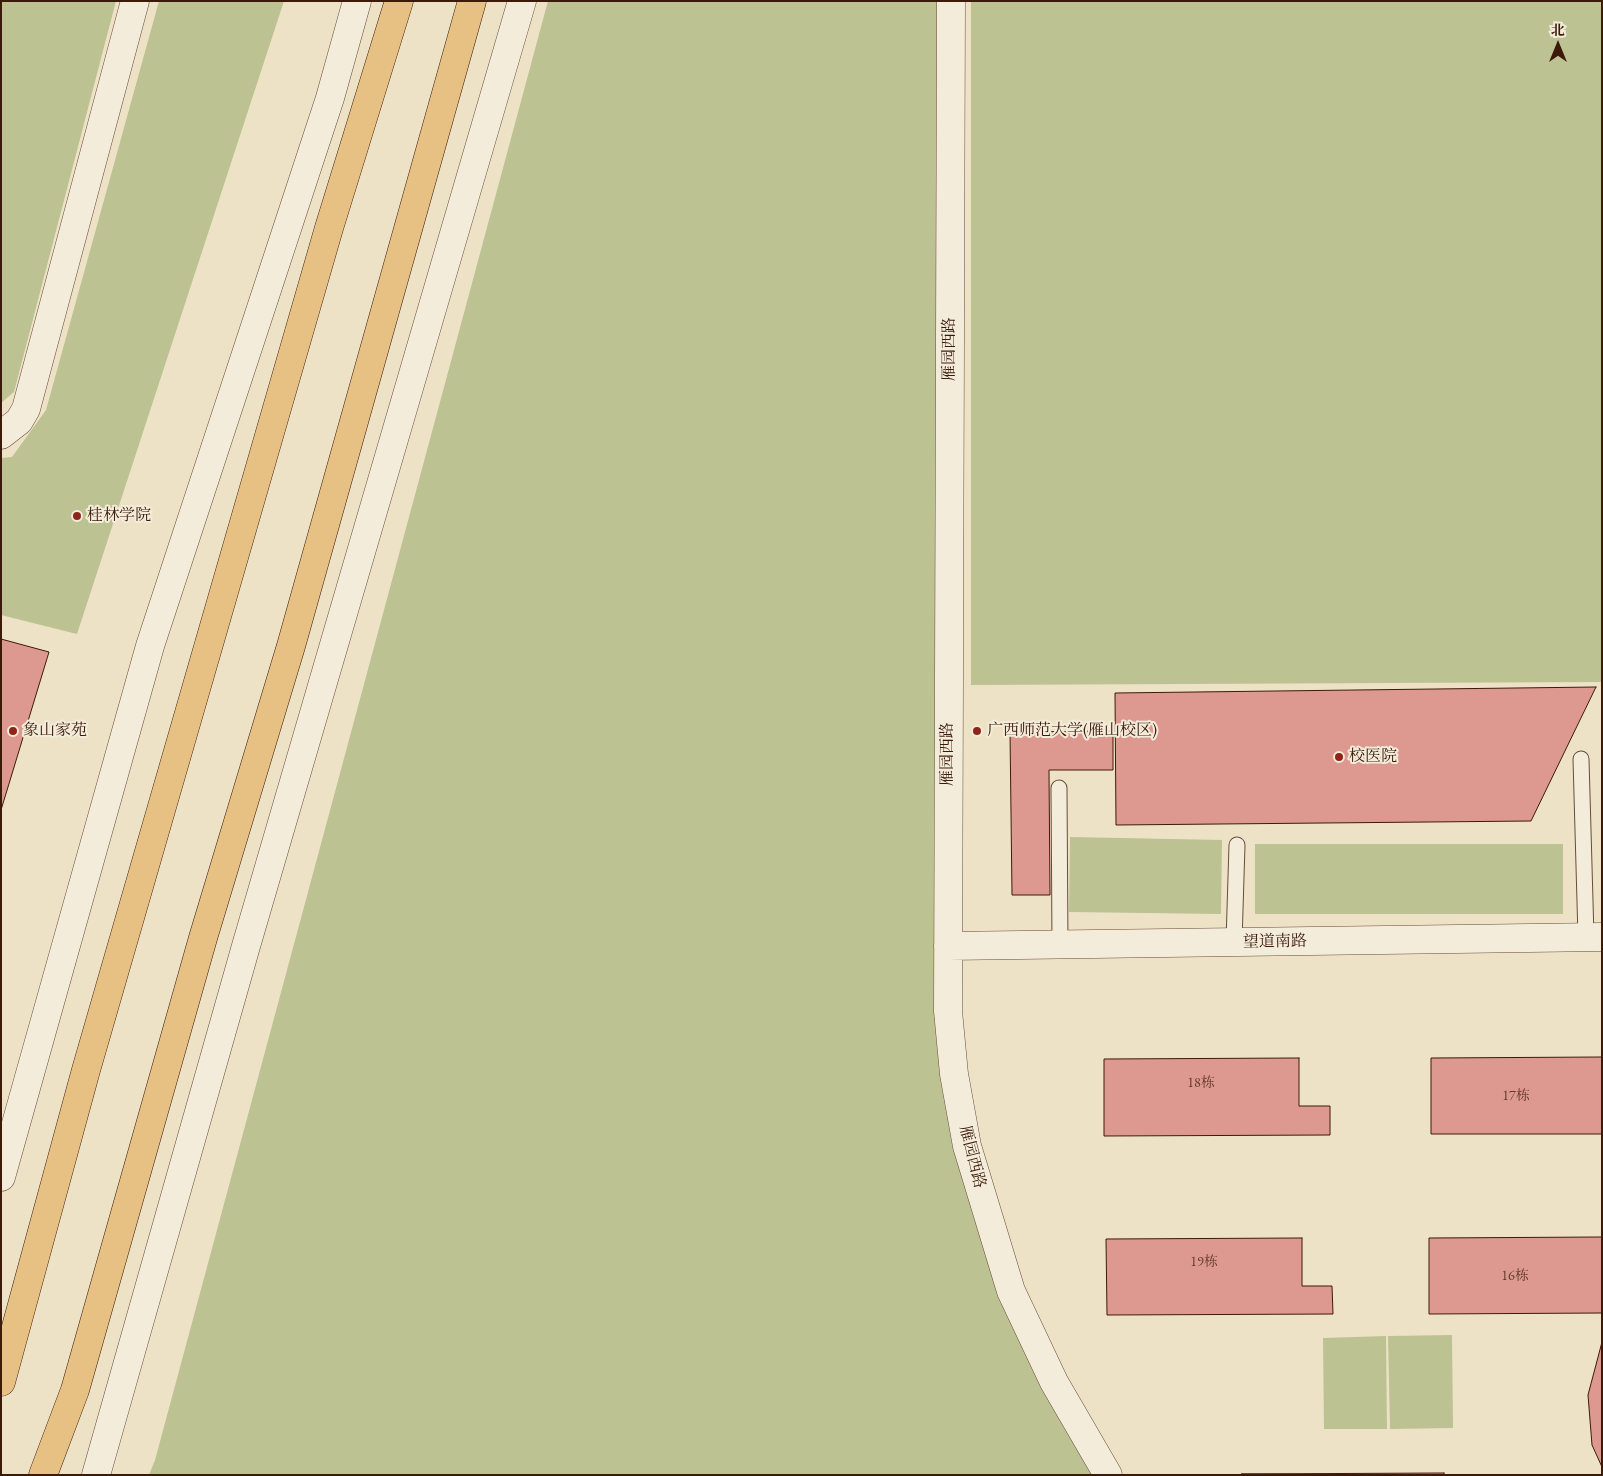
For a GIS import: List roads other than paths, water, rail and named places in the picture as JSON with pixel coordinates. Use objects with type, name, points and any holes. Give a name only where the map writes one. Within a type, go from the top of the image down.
[{"type":"main road","points":[[1,1382],[105,1003],[326,238],[399,1]]},
{"type":"main road","points":[[43,1475],[75,1390],[203,938],[291,646],[472,1]]},
{"type":"street","points":[[1,435],[19,421],[26,409],[135,1]]},
{"type":"street","points":[[1,1177],[150,646],[330,98],[357,1]]},
{"type":"street","points":[[96,1475],[246,946],[522,1]]},
{"type":"street","name":"雁园西路","points":[[951,1],[948,1011],[954,1074],[967,1146],[1011,1291],[1054,1382],[1108,1475]]},
{"type":"street","name":"望道南路","points":[[948,946],[1594,937]]},
{"type":"lane","points":[[1581,759],[1594,937]]},
{"type":"lane","points":[[1059,788],[1060,944]]},
{"type":"lane","points":[[1234,942],[1237,845]]},
{"type":"place","name":"桂林学院","points":[[77,516]]},
{"type":"place","name":"象山家苑","points":[[13,731]]},
{"type":"place","name":"广西师范大学(雁山校区)","points":[[977,731]]},
{"type":"place","name":"校医院","points":[[1339,757]]}]
